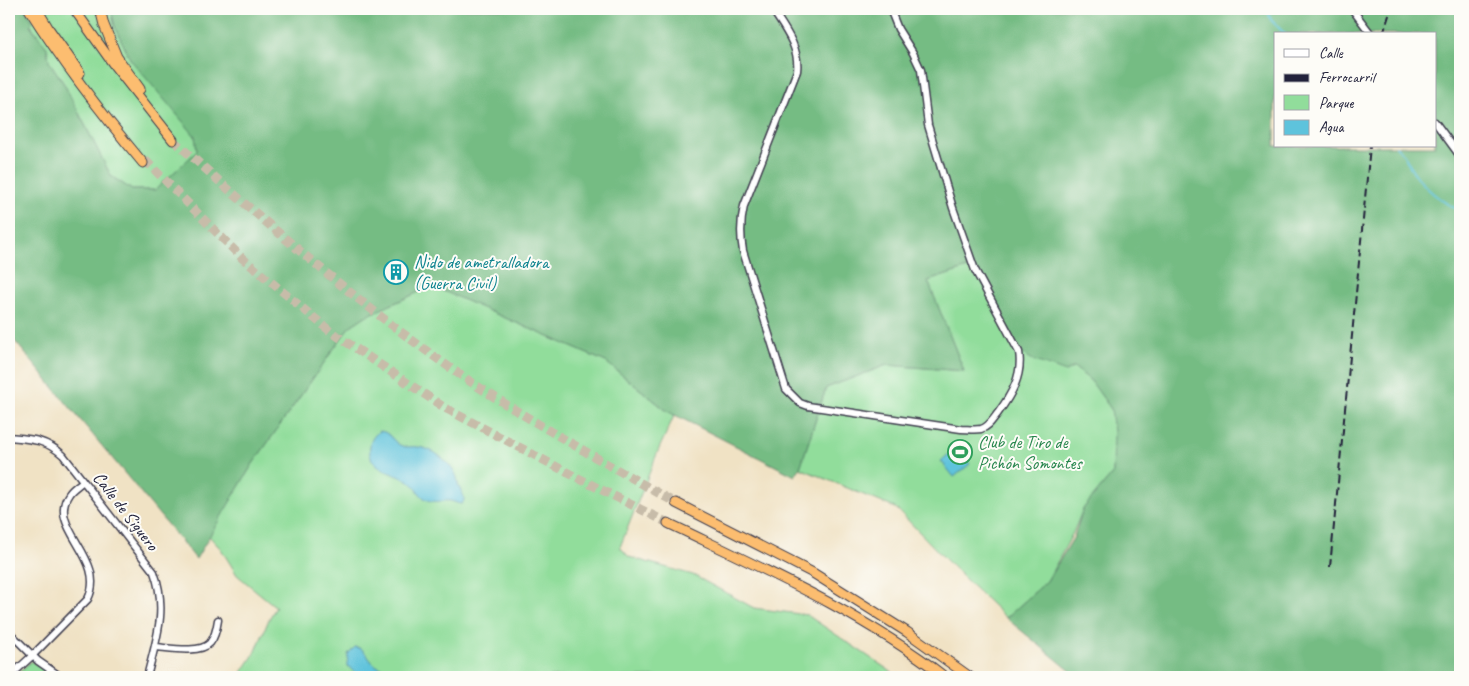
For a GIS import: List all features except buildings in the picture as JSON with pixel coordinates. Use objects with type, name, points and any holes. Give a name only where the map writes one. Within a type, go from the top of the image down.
[{"type":"highway","points":[[29,9],[64,62],[118,133],[144,162],[87,84],[37,9]]},
{"type":"highway","points":[[74,9],[114,65],[173,140]]},
{"type":"highway","points":[[100,9],[104,25],[117,57],[139,87],[163,127]]},
{"type":"highway","points":[[676,502],[813,573],[862,602],[970,677]]},
{"type":"highway","points":[[668,523],[804,589],[898,644],[942,676]]},
{"type":"highway","points":[[933,650],[979,677]]},
{"type":"street","points":[[772,9],[795,49],[798,60],[797,71],[744,206],[740,222],[740,235],[743,251],[786,389],[800,403],[814,408],[961,429],[981,429],[991,423],[1012,394],[1021,363],[1019,352],[975,270],[953,208],[928,125],[922,70],[898,29],[890,9]]},
{"type":"street","points":[[1352,9],[1369,32]]},
{"type":"street","points":[[1436,123],[1460,156]]},
{"type":"street","name":"Calle de Siguero","points":[[9,437],[47,443],[63,455],[154,572],[159,586],[161,619],[146,677]]},
{"type":"street","points":[[9,677],[88,599],[92,590],[93,579],[90,567],[66,521],[63,511],[70,493],[84,481]]},
{"type":"street","points":[[155,647],[195,650],[204,647],[210,642],[216,631],[218,620]]},
{"type":"street","points":[[9,632],[32,656],[62,677]]},
{"type":"green space","points":[[9,9],[25,9],[33,22],[30,25],[47,48],[49,61],[64,84],[111,176],[132,190],[155,190],[197,151],[195,136],[130,59],[115,27],[111,9],[1460,9],[1460,677],[1078,677],[1006,618],[1047,581],[1074,537],[1083,509],[1113,473],[1114,432],[1111,409],[1091,381],[1074,367],[1066,372],[1035,361],[1019,352],[974,266],[928,281],[964,371],[887,365],[826,388],[800,468],[795,476],[667,411],[606,362],[432,286],[364,317],[349,327],[252,465],[196,559],[9,334]]},
{"type":"green space","points":[[25,9],[111,9],[115,27],[195,136],[198,151],[155,190],[132,190],[111,176],[64,84],[49,61],[47,48],[30,24]]},
{"type":"green space","name":"Club de Tiro de Pichón Somontes","points":[[974,266],[1074,367],[1091,381],[1111,409],[1115,435],[1113,473],[1083,509],[1073,533],[1047,581],[1006,618],[897,509],[800,468],[826,388],[887,365],[964,371],[928,281]]},
{"type":"green space","points":[[432,286],[606,362],[667,411],[675,414],[658,451],[620,547],[629,557],[693,575],[754,608],[807,615],[899,677],[239,677],[256,651],[276,607],[237,575],[221,549],[209,536],[252,465],[349,327],[364,317]]},
{"type":"green space","points":[[31,661],[54,677],[13,677]]},
{"type":"water","points":[[380,431],[387,433],[396,443],[402,446],[428,449],[443,459],[456,474],[458,486],[464,497],[462,504],[425,499],[409,481],[377,466],[372,461],[370,446],[373,437]]},
{"type":"water","points":[[950,453],[956,459],[962,454],[970,464],[954,477],[941,461]]},
{"type":"water","points":[[355,647],[362,649],[378,667],[394,672],[400,677],[361,677],[347,665],[348,654]]},
{"type":"waterway","points":[[1267,9],[1271,20],[1283,32]]},
{"type":"waterway","points":[[1398,148],[1418,178],[1428,189],[1460,211]]},
{"type":"tunnel","points":[[173,140],[350,292],[424,349],[514,409],[676,503]]},
{"type":"tunnel","points":[[145,160],[242,258],[330,331],[445,408],[668,523]]},
{"type":"railway","points":[[1384,32],[1391,9]]},
{"type":"railway","points":[[1330,567],[1370,148]]},
{"type":"place","name":"Nido de ametralladora (Guerra Civil)","points":[[396,272]]},
{"type":"place","name":"Club de Tiro de Pichón Somontes","points":[[960,452]]}]
